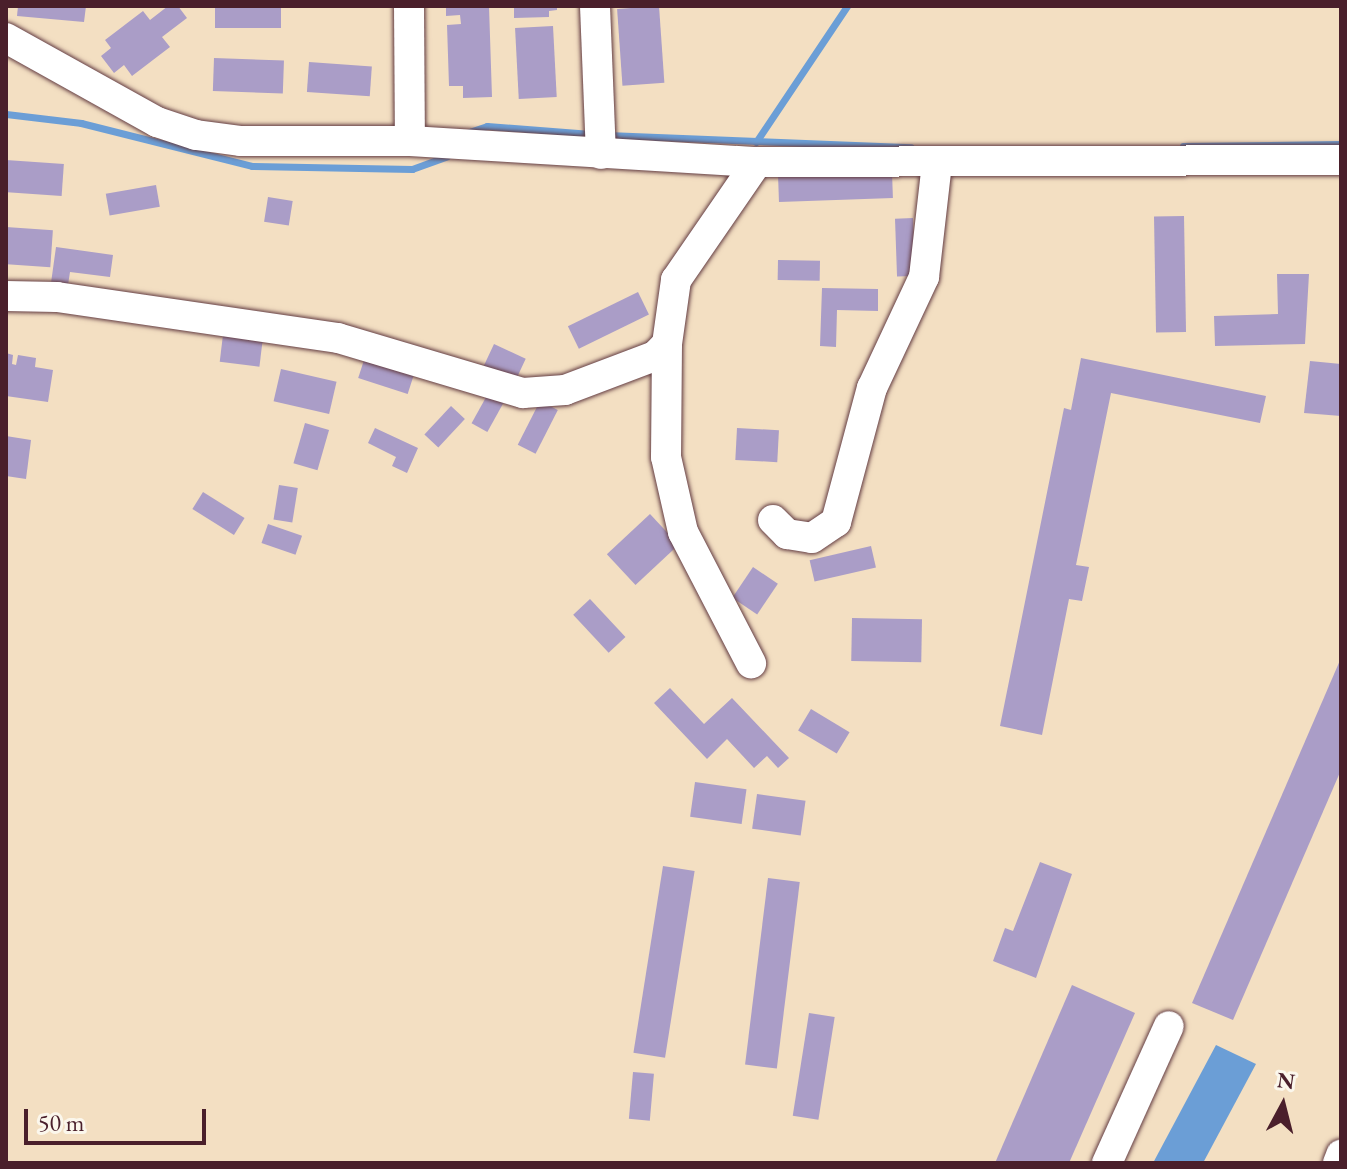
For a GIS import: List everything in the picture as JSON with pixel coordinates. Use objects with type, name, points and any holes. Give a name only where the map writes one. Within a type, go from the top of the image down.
[{"type":"street","points":[[409,6],[410,141]]},
{"type":"street","points":[[595,6],[601,154]]},
{"type":"street","points":[[6,38],[157,122],[196,135],[240,141],[410,141],[757,162],[1341,160]]},
{"type":"street","points":[[751,663],[683,532],[666,457],[667,344],[676,280],[757,162]]},
{"type":"street","points":[[773,520],[787,534],[812,538],[836,522],[872,388],[924,277],[937,163]]},
{"type":"street","points":[[6,296],[57,297],[338,338],[523,393],[565,390],[655,356],[667,344]]},
{"type":"street","points":[[1107,1163],[1169,1026]]},
{"type":"street","points":[[1338,1163],[1341,1155]]},
{"type":"water","points":[[1216,1045],[1256,1064],[1203,1163],[1153,1163]]},
{"type":"building","points":[[18,6],[86,6],[84,22],[17,16]]},
{"type":"building","points":[[168,6],[178,6],[187,18],[162,37],[170,47],[132,76],[124,65],[114,73],[101,56],[111,48],[105,40],[143,11],[150,20]]},
{"type":"building","points":[[215,6],[281,6],[281,28],[215,28]]},
{"type":"building","points":[[446,6],[489,6],[492,97],[463,98],[463,86],[449,86],[447,25],[461,24],[460,15],[446,16]]},
{"type":"building","points":[[514,6],[557,6],[557,10],[549,11],[549,17],[514,18]]},
{"type":"building","points":[[659,6],[664,83],[622,86],[617,9]]},
{"type":"building","points":[[553,26],[557,97],[519,99],[515,28]]},
{"type":"building","points":[[214,58],[284,60],[283,93],[213,91]]},
{"type":"building","points":[[309,62],[372,66],[370,96],[307,92]]},
{"type":"building","points":[[6,160],[64,164],[62,196],[6,192]]},
{"type":"building","points":[[892,172],[893,198],[779,202],[778,176]]},
{"type":"building","points":[[156,185],[160,207],[110,216],[106,194]]},
{"type":"building","points":[[268,197],[293,201],[289,226],[264,222]]},
{"type":"building","points":[[1184,216],[1186,332],[1156,333],[1154,217]]},
{"type":"building","points":[[913,218],[915,276],[897,277],[895,219]]},
{"type":"building","points":[[6,227],[53,230],[50,267],[6,264]]},
{"type":"building","points":[[56,247],[113,255],[110,277],[70,272],[68,285],[51,283]]},
{"type":"building","points":[[778,260],[820,261],[820,281],[778,280]]},
{"type":"building","points":[[1277,274],[1309,274],[1305,344],[1215,346],[1214,316],[1278,314]]},
{"type":"building","points":[[822,288],[878,289],[878,311],[837,310],[836,347],[820,346]]},
{"type":"building","points":[[638,292],[649,314],[579,349],[568,326]]},
{"type":"building","points":[[223,335],[263,340],[259,367],[220,362]]},
{"type":"building","points":[[494,344],[526,359],[516,381],[484,366]]},
{"type":"building","points":[[6,353],[13,355],[12,364],[16,365],[18,355],[36,358],[35,367],[53,370],[48,402],[6,396]]},
{"type":"building","points":[[365,357],[414,373],[408,394],[358,378]]},
{"type":"building","points":[[1081,358],[1266,396],[1260,423],[1111,393],[1076,565],[1089,567],[1082,601],[1069,599],[1042,735],[1000,726],[1064,408],[1071,410]]},
{"type":"building","points":[[1310,361],[1341,364],[1341,416],[1304,413]]},
{"type":"building","points":[[281,369],[337,382],[329,414],[274,401]]},
{"type":"building","points":[[490,390],[506,399],[487,432],[472,423]]},
{"type":"building","points":[[540,401],[558,410],[536,454],[518,445]]},
{"type":"building","points":[[451,406],[465,419],[438,447],[424,435]]},
{"type":"building","points":[[305,423],[329,430],[317,470],[293,463]]},
{"type":"building","points":[[375,428],[418,448],[407,473],[392,466],[396,457],[368,443]]},
{"type":"building","points":[[737,428],[779,430],[777,462],[735,460]]},
{"type":"building","points":[[6,436],[31,440],[26,479],[6,476]]},
{"type":"building","points":[[279,485],[298,488],[292,523],[274,520]]},
{"type":"building","points":[[203,492],[245,518],[234,535],[192,509]]},
{"type":"building","points":[[650,514],[679,545],[635,585],[607,554]]},
{"type":"building","points":[[268,524],[302,536],[296,555],[261,543]]},
{"type":"building","points":[[871,546],[876,567],[815,582],[810,560]]},
{"type":"building","points":[[753,567],[778,584],[757,614],[732,598]]},
{"type":"building","points":[[590,599],[625,637],[609,653],[573,615]]},
{"type":"building","points":[[852,618],[922,619],[921,662],[851,661]]},
{"type":"building","points":[[1341,658],[1341,770],[1233,1020],[1192,1003]]},
{"type":"building","points":[[670,688],[704,724],[732,698],[789,758],[778,768],[767,756],[754,768],[727,739],[707,759],[654,703]]},
{"type":"building","points":[[811,709],[850,732],[837,754],[798,730]]},
{"type":"building","points":[[695,782],[746,789],[742,824],[690,817]]},
{"type":"building","points":[[757,794],[806,801],[801,835],[752,829]]},
{"type":"building","points":[[1040,862],[1072,874],[1036,978],[993,961],[1005,928],[1013,931]]},
{"type":"building","points":[[663,866],[695,871],[665,1058],[633,1053]]},
{"type":"building","points":[[768,878],[800,882],[777,1068],[745,1065]]},
{"type":"building","points":[[1072,985],[1135,1013],[1069,1163],[995,1163]]},
{"type":"building","points":[[809,1013],[835,1017],[818,1120],[793,1116]]},
{"type":"building","points":[[633,1072],[654,1074],[650,1121],[629,1119]]},
{"type":"waterway","points":[[756,142],[847,6]]},
{"type":"waterway","points":[[6,114],[81,123],[252,166],[412,169],[447,156]]},
{"type":"waterway","points":[[469,132],[487,126],[591,134]]},
{"type":"waterway","points":[[607,135],[911,147]]},
{"type":"waterway","points":[[1183,146],[1341,144]]}]
